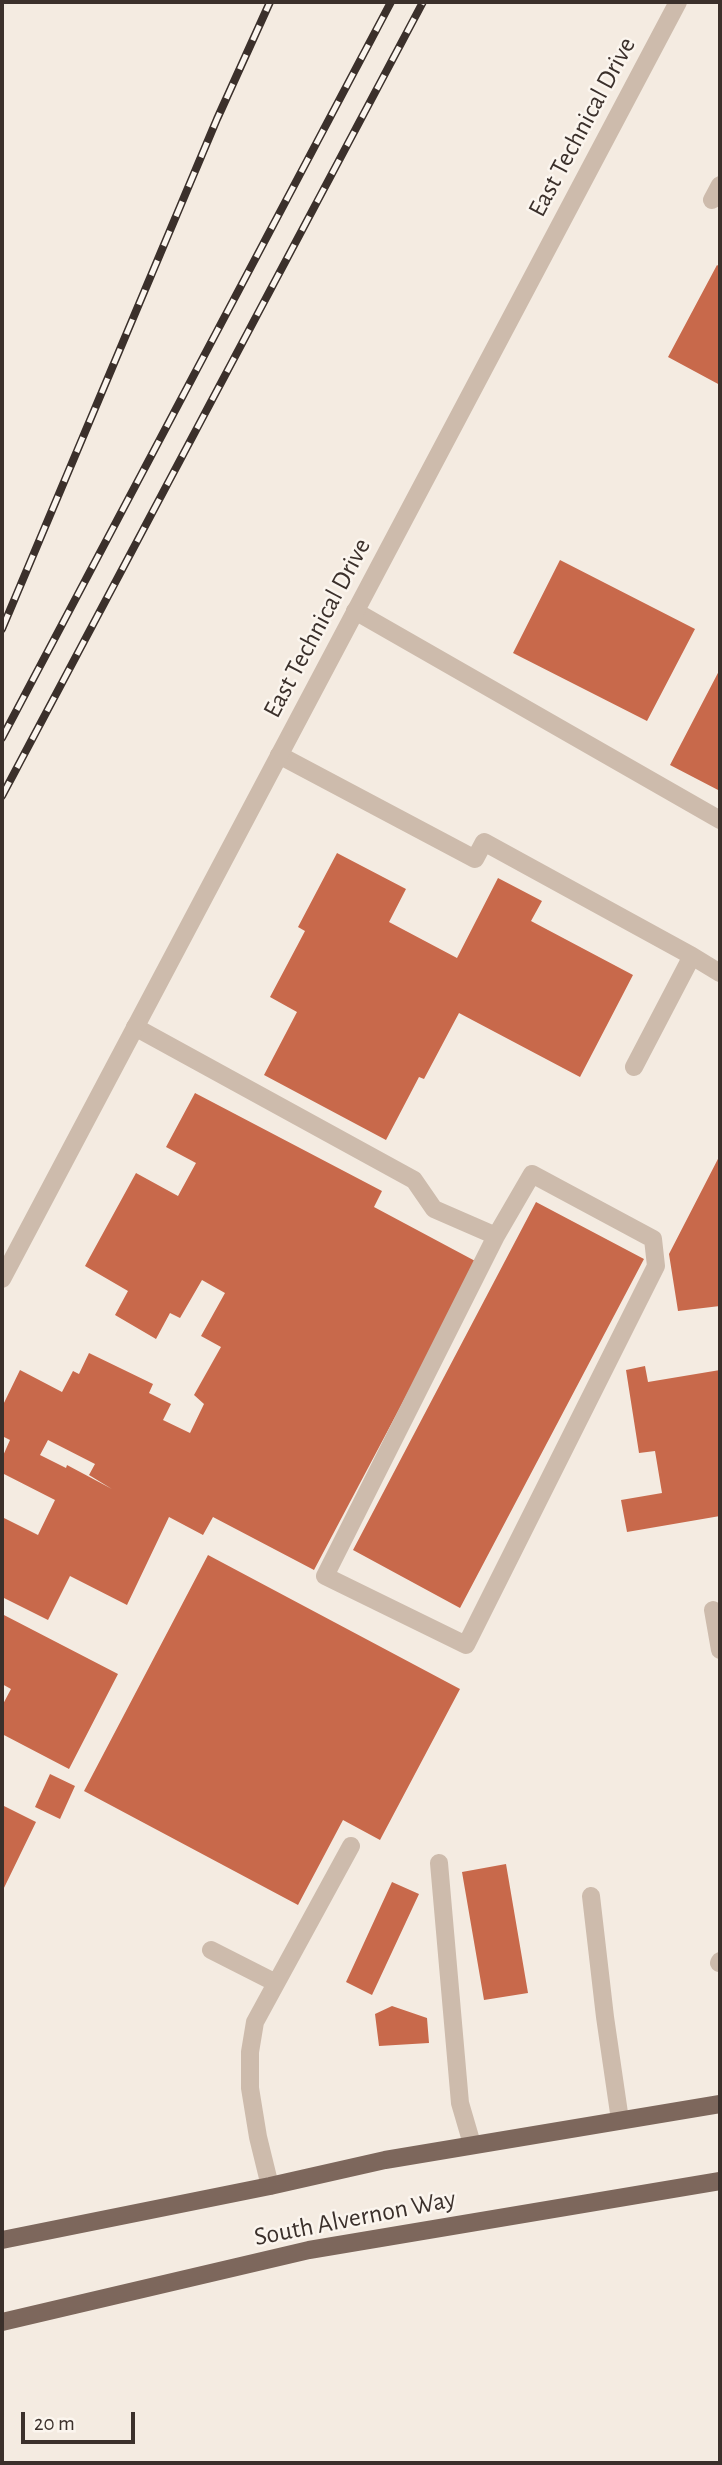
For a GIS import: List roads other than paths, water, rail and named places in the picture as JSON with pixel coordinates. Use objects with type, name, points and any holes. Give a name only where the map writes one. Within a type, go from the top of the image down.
[{"type":"main road","name":"South Alvernon Way","points":[[2,2240],[385,2160],[720,2104]]},
{"type":"main road","name":"South Alvernon Way","points":[[2,2322],[309,2250],[720,2181]]},
{"type":"street","name":"East Technical Drive","points":[[2,1279],[678,2]]},
{"type":"street","points":[[355,611],[720,820]]},
{"type":"street","points":[[279,755],[475,859],[484,842],[720,973]]},
{"type":"street","points":[[634,1067],[692,956]]},
{"type":"street","points":[[135,1027],[414,1180],[434,1209],[496,1236]]},
{"type":"street","points":[[532,1174],[653,1239],[656,1266],[466,1644],[325,1576],[496,1236],[532,1174]]},
{"type":"street","points":[[713,1610],[720,1650]]},
{"type":"street","points":[[270,2186],[250,2088],[250,2052],[255,2022],[351,1846]]},
{"type":"street","points":[[439,1863],[460,2103],[472,2144]]},
{"type":"street","points":[[591,1896],[620,2120]]},
{"type":"street","points":[[211,1950],[276,1983]]},
{"type":"railway","points":[[2,629],[217,119],[270,2]]},
{"type":"railway","points":[[2,738],[391,2]]},
{"type":"railway","points":[[2,796],[423,2]]}]
